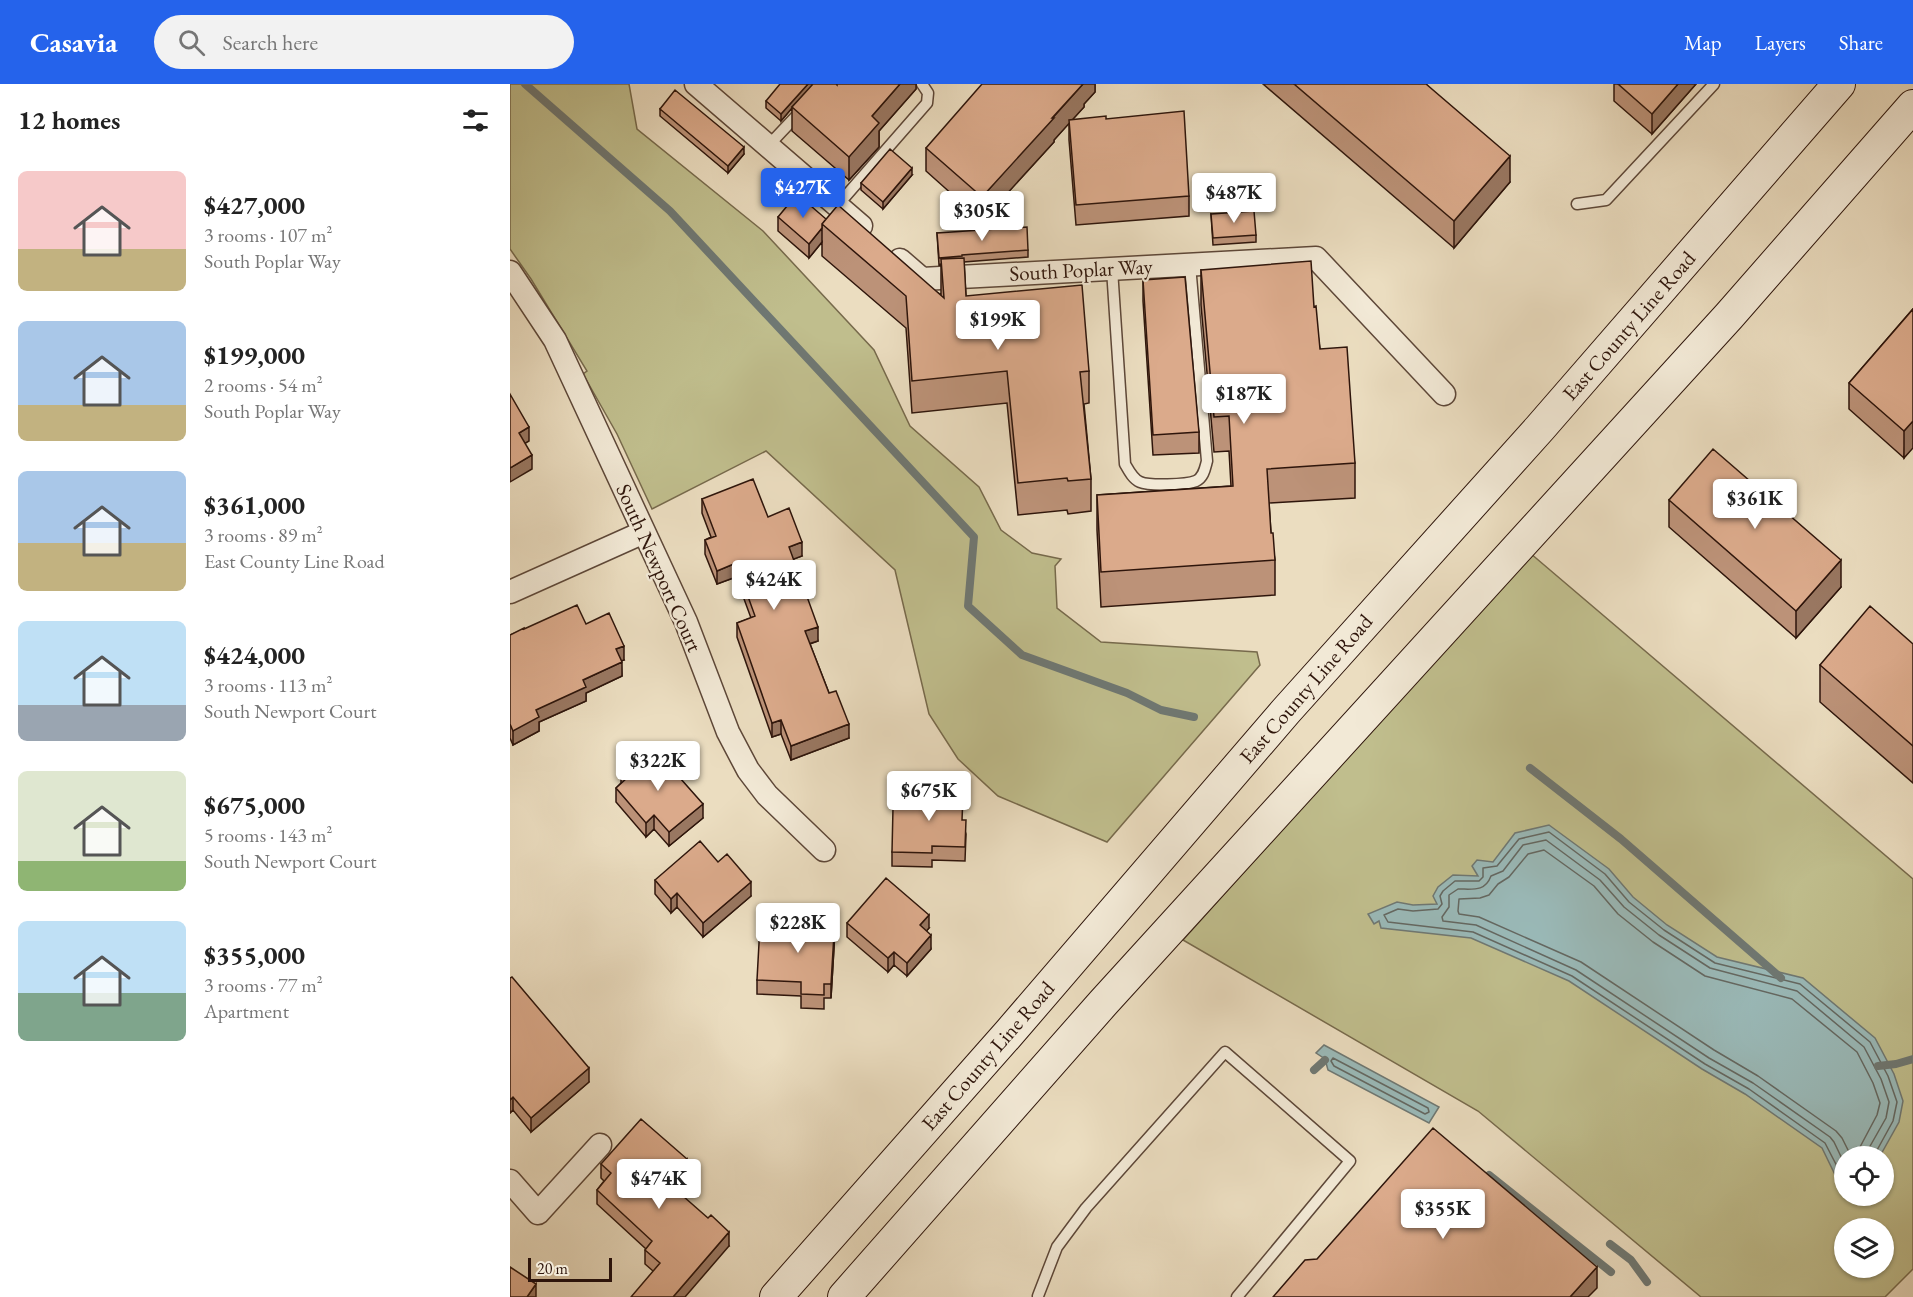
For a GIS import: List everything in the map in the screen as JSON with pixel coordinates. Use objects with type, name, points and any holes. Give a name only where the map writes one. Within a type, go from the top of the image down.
[{"type":"main road","name":"East County Line Road","points":[[776,1297],[1010,1032],[1286,711],[1540,428],[1839,84]]},
{"type":"main road","points":[[844,1297],[1103,1003],[1713,333],[1913,106]]},
{"type":"street","name":"South Poplar Way","points":[[696,84],[922,279],[1316,258],[1444,394]]},
{"type":"street","name":"South Newport Court","points":[[510,272],[555,340],[686,622],[728,732],[748,770],[767,795],[824,850]]},
{"type":"street","points":[[510,592],[644,532]]},
{"type":"street","points":[[510,1181],[538,1213],[600,1145]]},
{"type":"lane","points":[[837,206],[927,103],[928,93],[922,84]]},
{"type":"lane","points":[[1577,204],[1606,200],[1714,84]]},
{"type":"lane","points":[[768,146],[811,100]]},
{"type":"lane","points":[[1112,269],[1125,464],[1138,481],[1153,486],[1197,480],[1204,474],[1207,461],[1190,265]]},
{"type":"lane","points":[[1038,1297],[1057,1247],[1081,1214],[1225,1052],[1350,1161],[1237,1297]]},
{"type":"shaded area","points":[[510,84],[629,84],[637,129],[763,231],[874,350],[910,426],[979,487],[1001,530],[1032,553],[1061,559],[1055,566],[1057,608],[1101,642],[1257,652],[1260,665],[1107,842],[998,796],[958,759],[929,714],[895,570],[766,451],[652,509],[617,434],[583,374],[587,371],[510,249]]},
{"type":"shaded area","points":[[1530,553],[1913,879],[1913,1269],[1885,1297],[1701,1297],[1478,1111],[1183,940]]},
{"type":"water","points":[[1549,825],[1609,869],[1633,897],[1667,925],[1717,957],[1803,978],[1875,1038],[1894,1074],[1903,1101],[1899,1122],[1886,1146],[1834,1146],[1834,1173],[1822,1148],[1745,1094],[1702,1069],[1569,981],[1471,938],[1381,928],[1379,921],[1374,924],[1368,914],[1397,902],[1413,905],[1437,904],[1433,896],[1438,887],[1453,875],[1478,876],[1472,866],[1477,860],[1493,862],[1515,833]]},
{"type":"water","points":[[1324,1045],[1439,1107],[1429,1123],[1328,1070],[1325,1059],[1316,1053]]},
{"type":"building","points":[[780,84],[808,84],[781,114],[766,101]]},
{"type":"building","points":[[813,84],[900,84],[872,116],[879,123],[849,157],[792,107]]},
{"type":"building","points":[[982,84],[1083,84],[982,197],[926,148]]},
{"type":"building","points":[[1294,84],[1426,84],[1510,156],[1454,221]]},
{"type":"building","points":[[1618,84],[1678,84],[1652,114]]},
{"type":"building","points":[[675,90],[744,147],[728,166],[660,109]]},
{"type":"building","points":[[1184,111],[1189,196],[1076,205],[1069,120],[1106,116],[1106,119]]},
{"type":"building","points":[[890,149],[912,168],[883,202],[861,183]]},
{"type":"building","points":[[797,194],[826,219],[809,244],[778,217]]},
{"type":"building","points":[[838,205],[944,298],[941,259],[964,258],[966,296],[1082,285],[1089,371],[1080,372],[1091,479],[1068,481],[1067,478],[1018,483],[1007,371],[912,381],[906,296],[822,224]]},
{"type":"building","points":[[1254,211],[1256,235],[1213,238],[1211,214]]},
{"type":"building","points":[[1027,227],[1028,250],[939,258],[937,233]]},
{"type":"building","points":[[1311,261],[1320,349],[1347,347],[1355,463],[1267,469],[1275,560],[1101,572],[1097,495],[1233,486],[1229,416],[1214,417],[1201,270]]},
{"type":"building","points":[[1185,277],[1199,432],[1153,435],[1143,280]]},
{"type":"building","points":[[1913,309],[1913,421],[1904,431],[1849,383]]},
{"type":"building","points":[[510,394],[529,427],[519,433],[532,455],[510,468]]},
{"type":"building","points":[[1713,449],[1841,560],[1796,611],[1669,500]]},
{"type":"building","points":[[753,479],[768,517],[789,508],[802,542],[789,547],[818,627],[805,631],[829,693],[836,691],[849,724],[791,746],[781,720],[772,723],[737,623],[755,616],[736,563],[717,571],[705,540],[716,536],[702,499]]},
{"type":"building","points":[[577,605],[586,624],[609,613],[624,646],[616,649],[622,662],[583,680],[586,687],[536,710],[539,717],[513,731],[510,724],[510,635]]},
{"type":"building","points":[[1870,606],[1913,644],[1913,746],[1820,665]]},
{"type":"building","points":[[657,752],[703,804],[669,832],[654,815],[646,823],[616,788],[627,778],[621,771],[640,755],[646,762]]},
{"type":"building","points":[[913,786],[938,786],[938,795],[963,796],[962,820],[966,820],[965,847],[932,846],[932,853],[892,852],[893,808],[912,809]]},
{"type":"building","points":[[700,841],[718,862],[727,854],[751,882],[703,923],[677,893],[671,899],[655,880]]},
{"type":"building","points":[[886,878],[929,915],[920,925],[931,935],[907,963],[894,952],[888,958],[847,923]]},
{"type":"building","points":[[801,915],[835,917],[831,984],[824,984],[824,995],[801,994],[801,982],[757,980],[760,925],[801,927]]},
{"type":"building","points":[[512,977],[589,1068],[531,1118],[513,1097],[510,1100],[510,978]]},
{"type":"building","points":[[641,1119],[687,1159],[667,1182],[708,1218],[711,1215],[729,1232],[673,1297],[631,1297],[660,1263],[645,1250],[652,1241],[597,1190],[611,1173],[601,1164]]},
{"type":"building","points":[[1433,1128],[1597,1267],[1570,1297],[1273,1297],[1305,1260],[1317,1259]]},
{"type":"building","points":[[510,1267],[536,1284],[527,1297],[510,1297]]},
{"type":"waterway","points":[[525,84],[670,211],[974,537],[968,606],[1022,655],[1127,693],[1161,710],[1194,717]]},
{"type":"waterway","points":[[1530,768],[1621,839],[1781,978]]},
{"type":"waterway","points":[[1878,1066],[1913,1059]]},
{"type":"waterway","points":[[1314,1070],[1325,1060]]},
{"type":"waterway","points":[[1489,1175],[1611,1272]]},
{"type":"waterway","points":[[1610,1244],[1631,1260],[1647,1282]]}]
